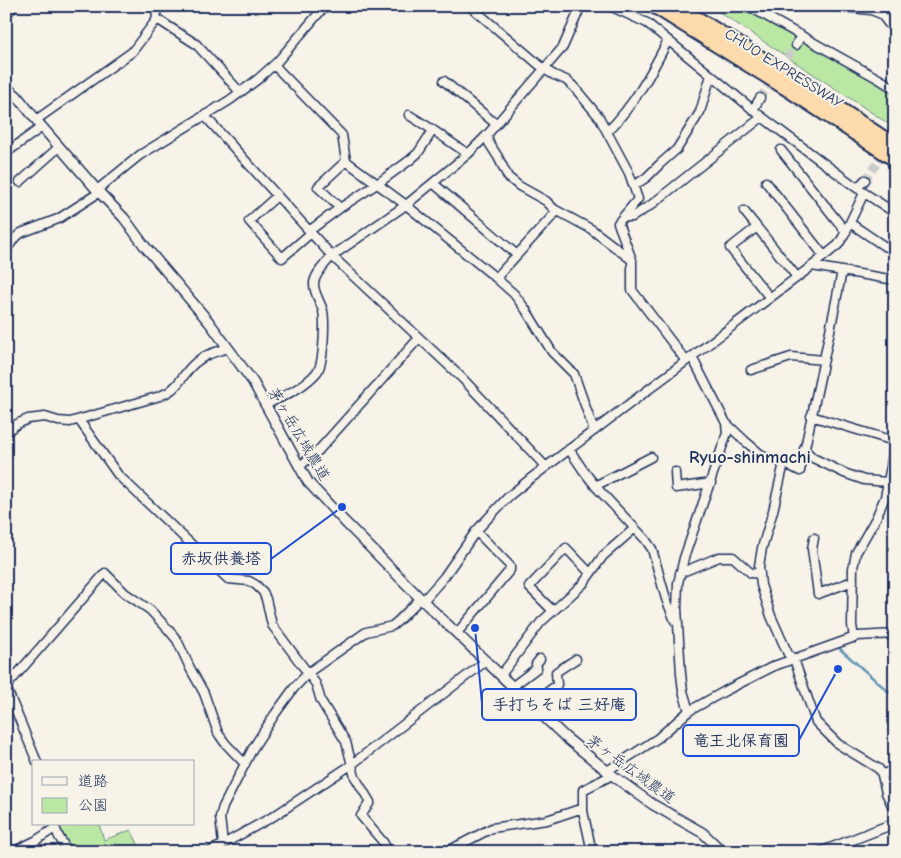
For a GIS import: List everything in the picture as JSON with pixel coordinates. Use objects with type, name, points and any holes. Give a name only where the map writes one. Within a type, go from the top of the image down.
[{"type":"highway","name":"CHUO EXPRESSWAY","points":[[655,6],[785,87],[895,159]]},
{"type":"highway","name":"CHUO EXPRESSWAY","points":[[676,6],[792,78],[895,146]]},
{"type":"street","points":[[6,15],[14,6]]},
{"type":"street","points":[[6,155],[39,123],[132,52],[157,19],[154,6]]},
{"type":"street","points":[[6,250],[21,233],[58,219],[99,191],[140,155],[258,79],[274,65],[325,6]]},
{"type":"street","points":[[470,6],[544,69],[566,80],[599,117],[630,173],[638,199],[618,223],[632,260],[632,290],[689,359],[726,423],[764,457],[784,463],[800,471],[842,271]]},
{"type":"street","points":[[265,406],[311,379],[319,370],[323,349],[323,312],[314,285],[322,267],[332,256],[406,205],[468,154],[487,135],[562,47],[581,6]]},
{"type":"street","points":[[610,6],[647,23],[762,117],[861,191],[895,213]]},
{"type":"street","points":[[748,6],[895,89]]},
{"type":"street","points":[[832,6],[871,10],[881,14],[895,32]]},
{"type":"street","points":[[157,19],[196,44],[240,92]]},
{"type":"street","points":[[796,45],[801,36]]},
{"type":"street","points":[[607,132],[619,120],[640,92],[652,73],[668,40]]},
{"type":"street","points":[[274,65],[342,135],[346,161],[406,205],[514,294],[552,352],[574,374],[594,430]]},
{"type":"street","points":[[634,186],[647,177],[677,149],[700,112],[711,75]]},
{"type":"street","points":[[444,81],[496,124]]},
{"type":"street","name":"茅ヶ岳広域農道","points":[[6,87],[17,96],[59,147],[124,218],[143,244],[209,322],[248,374],[308,482],[344,521],[565,737],[652,804],[703,833],[723,852]]},
{"type":"street","points":[[753,110],[760,98]]},
{"type":"street","points":[[204,115],[332,256],[463,379],[546,467]]},
{"type":"street","points":[[409,115],[468,154]]},
{"type":"street","points":[[623,218],[632,217],[651,205],[762,117]]},
{"type":"street","points":[[277,196],[248,221],[282,258],[340,208],[410,160],[418,153],[433,130]]},
{"type":"street","points":[[487,135],[489,143],[508,177],[519,186],[546,200],[557,211],[591,230],[632,260]]},
{"type":"street","points":[[20,182],[59,147]]},
{"type":"street","points":[[780,150],[846,232]]},
{"type":"street","points":[[340,208],[318,187],[346,161]]},
{"type":"street","points":[[223,844],[220,817],[222,807],[253,748],[294,688],[309,672],[366,632],[392,626],[444,577],[476,530],[509,496],[838,245],[850,223],[865,180]]},
{"type":"street","points":[[766,182],[824,256]]},
{"type":"street","points":[[433,183],[517,255]]},
{"type":"street","points":[[496,278],[557,211]]},
{"type":"street","points":[[744,211],[797,277]]},
{"type":"street","points":[[850,223],[884,246],[894,248]]},
{"type":"street","points":[[757,227],[730,248],[770,298]]},
{"type":"street","points":[[812,266],[895,280]]},
{"type":"street","points":[[300,466],[318,451],[419,338]]},
{"type":"street","points":[[6,432],[28,419],[45,417],[70,422],[160,396],[170,391],[196,361],[207,354],[228,348]]},
{"type":"street","points":[[751,370],[791,357],[824,360]]},
{"type":"street","points":[[811,416],[894,437],[885,497],[876,518],[856,553],[853,568],[852,625],[854,638]]},
{"type":"street","points":[[79,420],[118,475],[228,579],[249,581],[262,592],[266,599],[272,625],[309,672],[322,701],[346,742],[351,765],[358,782],[370,802],[361,816],[389,852]]},
{"type":"street","points":[[689,711],[683,691],[677,608],[678,583],[684,558],[725,442],[727,433],[726,423]]},
{"type":"street","points":[[569,449],[595,486],[645,539],[652,549],[666,599],[678,628]]},
{"type":"street","points":[[804,449],[813,458],[844,473],[864,480],[888,482]]},
{"type":"street","points":[[595,486],[651,457]]},
{"type":"street","points":[[784,463],[774,511],[762,548],[759,566],[761,585],[771,616],[788,654],[794,659],[816,722],[838,744],[879,769],[886,793],[895,811]]},
{"type":"street","points":[[675,472],[676,488],[711,483]]},
{"type":"street","points":[[502,675],[541,622],[583,584],[603,556],[635,528]]},
{"type":"street","points":[[457,633],[510,570],[510,566],[476,530]]},
{"type":"street","points":[[814,538],[812,550],[818,594],[852,581]]},
{"type":"street","points":[[553,611],[529,587],[566,548],[590,573]]},
{"type":"street","points":[[680,573],[719,558],[733,558],[751,573],[760,574]]},
{"type":"street","points":[[36,760],[6,687],[105,573],[125,593],[150,610],[177,640],[204,693],[218,734],[224,744],[245,764]]},
{"type":"street","points":[[592,852],[583,808],[584,790],[658,738],[689,711],[774,666],[858,636],[895,634]]},
{"type":"street","points":[[513,686],[537,668],[536,664],[540,659]]},
{"type":"street","points":[[531,704],[558,684],[556,672],[576,659]]},
{"type":"street","points":[[209,852],[274,816],[351,765],[486,661]]},
{"type":"street","points":[[882,774],[895,769]]},
{"type":"street","points":[[446,852],[492,828],[547,820],[583,808]]},
{"type":"street","points":[[821,852],[895,823]]},
{"type":"street","points":[[12,852],[35,841],[55,826],[68,852]]},
{"type":"green space","points":[[707,6],[739,6],[895,92],[895,128],[719,12]]},
{"type":"green space","points":[[59,826],[100,826],[104,840],[131,830],[142,852],[73,852]]},
{"type":"waterway","points":[[840,649],[890,693],[895,692]]},
{"type":"tunnel","points":[[760,98],[796,45]]},
{"type":"tunnel","points":[[865,180],[886,151]]},
{"type":"place","name":"赤坂供養塔","points":[[342,507]]},
{"type":"place","name":"手打ちそば 三好庵","points":[[475,628]]},
{"type":"place","name":"竜王北保育園","points":[[838,669]]},
{"type":"district","name":"Ryuo-shinmachi","points":[[750,457]]}]
